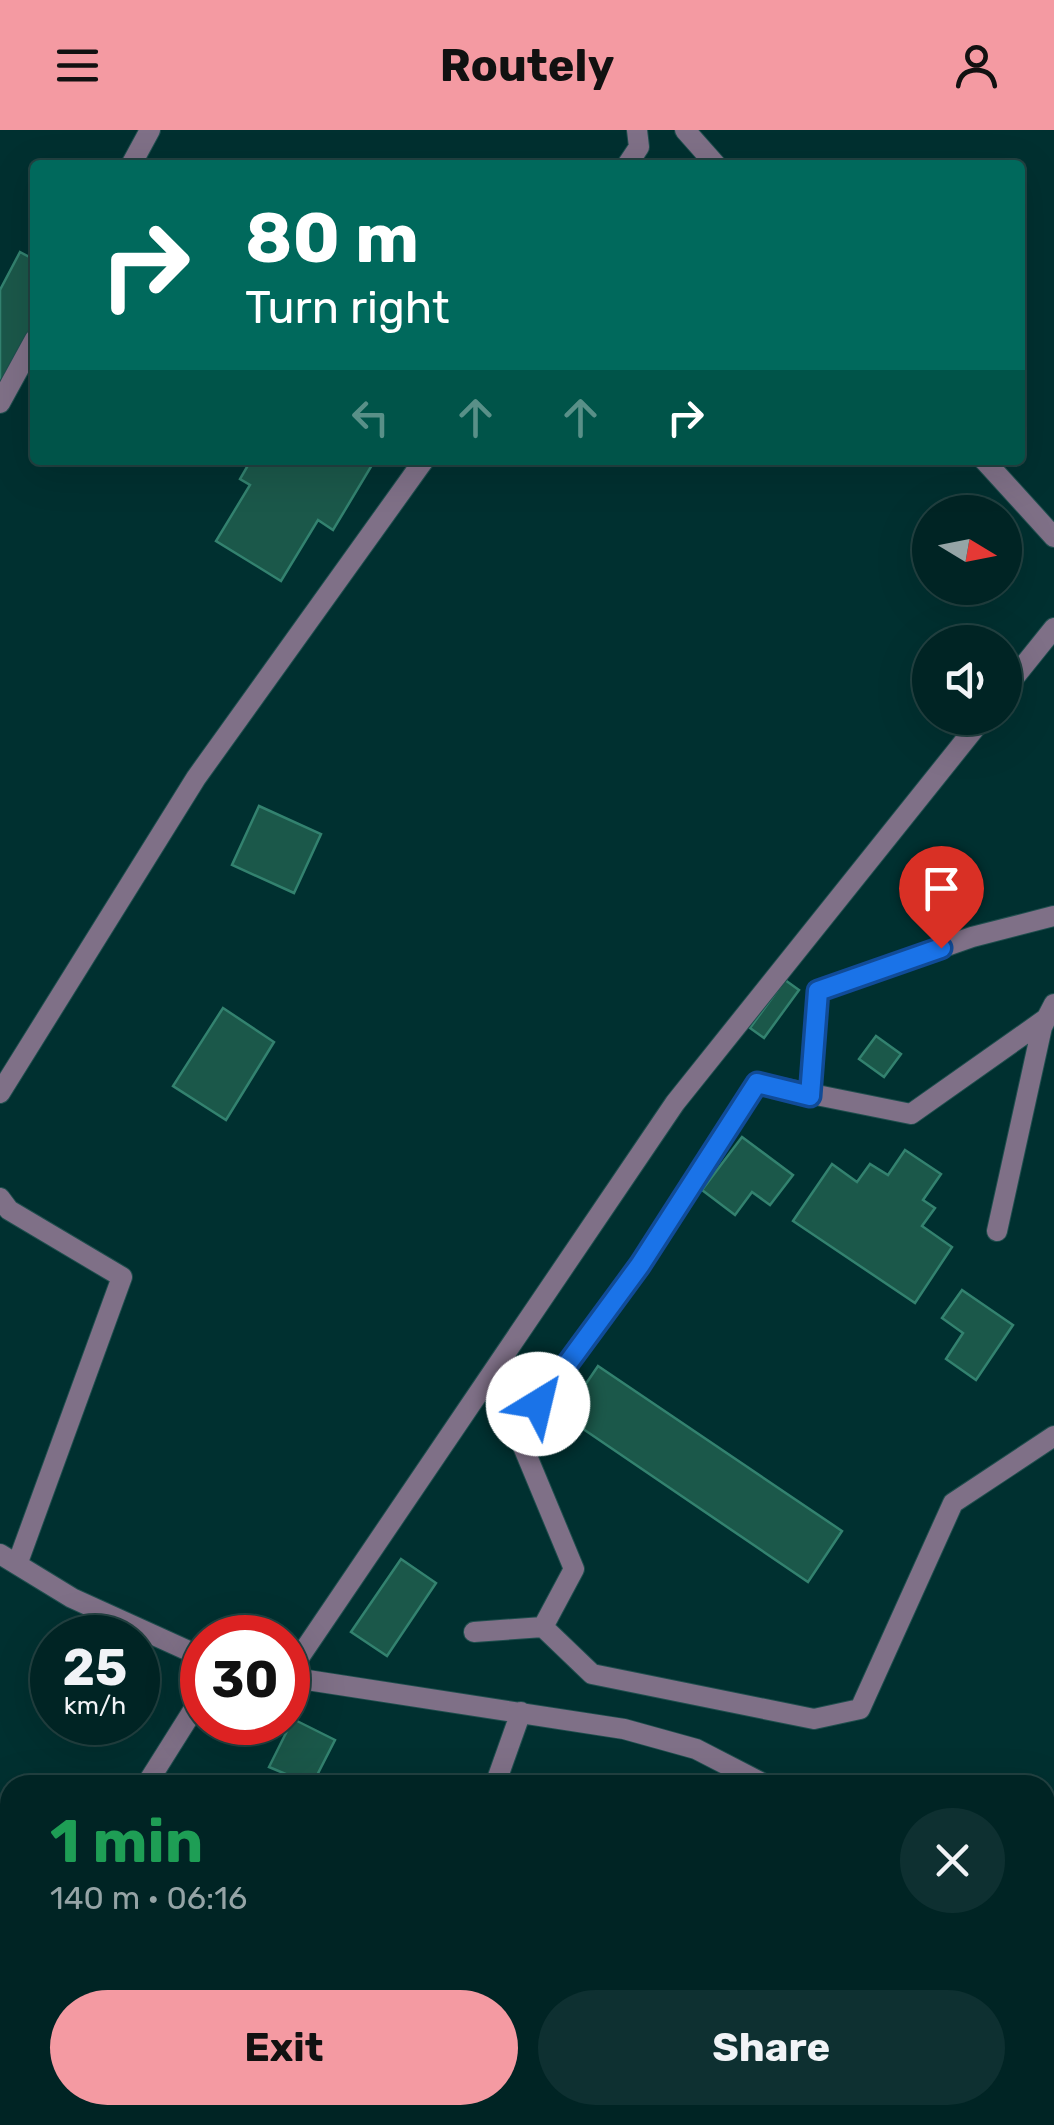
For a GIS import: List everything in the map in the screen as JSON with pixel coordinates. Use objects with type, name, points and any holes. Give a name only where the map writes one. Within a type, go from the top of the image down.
[{"type":"street","points":[[134,160],[150,130]]},
{"type":"street","points":[[630,160],[638,147],[637,130]]},
{"type":"street","points":[[685,130],[712,160]]},
{"type":"street","points":[[0,403],[30,349]]},
{"type":"street","points":[[0,1093],[196,778],[420,465]]},
{"type":"street","points":[[989,465],[1054,537]]},
{"type":"street","points":[[1022,668],[1054,628]]},
{"type":"street","points":[[310,1643],[675,1103],[968,735]]},
{"type":"street","points":[[810,1096],[818,991],[972,936],[1054,916]]},
{"type":"street","points":[[543,1627],[574,1569],[517,1432],[640,1265],[757,1083],[911,1114],[1050,1011]]},
{"type":"street","points":[[998,1231],[1050,1011]]},
{"type":"street","points":[[0,1198],[9,1210],[122,1276],[9,1558],[72,1598],[180,1646]]},
{"type":"street","points":[[474,1632],[543,1627],[592,1674],[814,1719],[860,1709],[953,1503],[1054,1436]]},
{"type":"street","points":[[310,1679],[624,1729],[696,1749],[747,1775]]},
{"type":"street","points":[[499,1775],[521,1712]]},
{"type":"street","points":[[152,1775],[180,1731]]},
{"type":"building","points":[[20,252],[30,257],[30,333],[0,390],[0,290]]},
{"type":"building","points":[[248,465],[372,465],[333,530],[318,520],[281,581],[216,541],[250,485],[240,479]]},
{"type":"building","points":[[259,806],[321,834],[294,893],[232,865]]},
{"type":"building","points":[[785,980],[799,990],[764,1038],[750,1028]]},
{"type":"building","points":[[223,1008],[274,1042],[226,1120],[173,1086]]},
{"type":"building","points":[[876,1036],[901,1054],[884,1077],[859,1059]]},
{"type":"building","points":[[742,1137],[793,1175],[770,1205],[752,1192],[735,1215],[702,1190]]},
{"type":"building","points":[[905,1150],[941,1174],[923,1200],[935,1208],[922,1226],[952,1247],[915,1303],[793,1221],[832,1164],[857,1182],[870,1164],[888,1175]]},
{"type":"building","points":[[962,1290],[1013,1325],[976,1380],[946,1359],[963,1333],[942,1318]]},
{"type":"building","points":[[598,1366],[842,1531],[808,1582],[564,1416]]},
{"type":"building","points":[[401,1559],[436,1583],[387,1656],[351,1632]]},
{"type":"building","points":[[310,1728],[335,1740],[317,1775],[288,1775],[269,1767],[280,1745],[310,1745]]},
{"type":"route","points":[[538,1404],[640,1265],[757,1083],[810,1096],[818,991],[941,948]]}]
